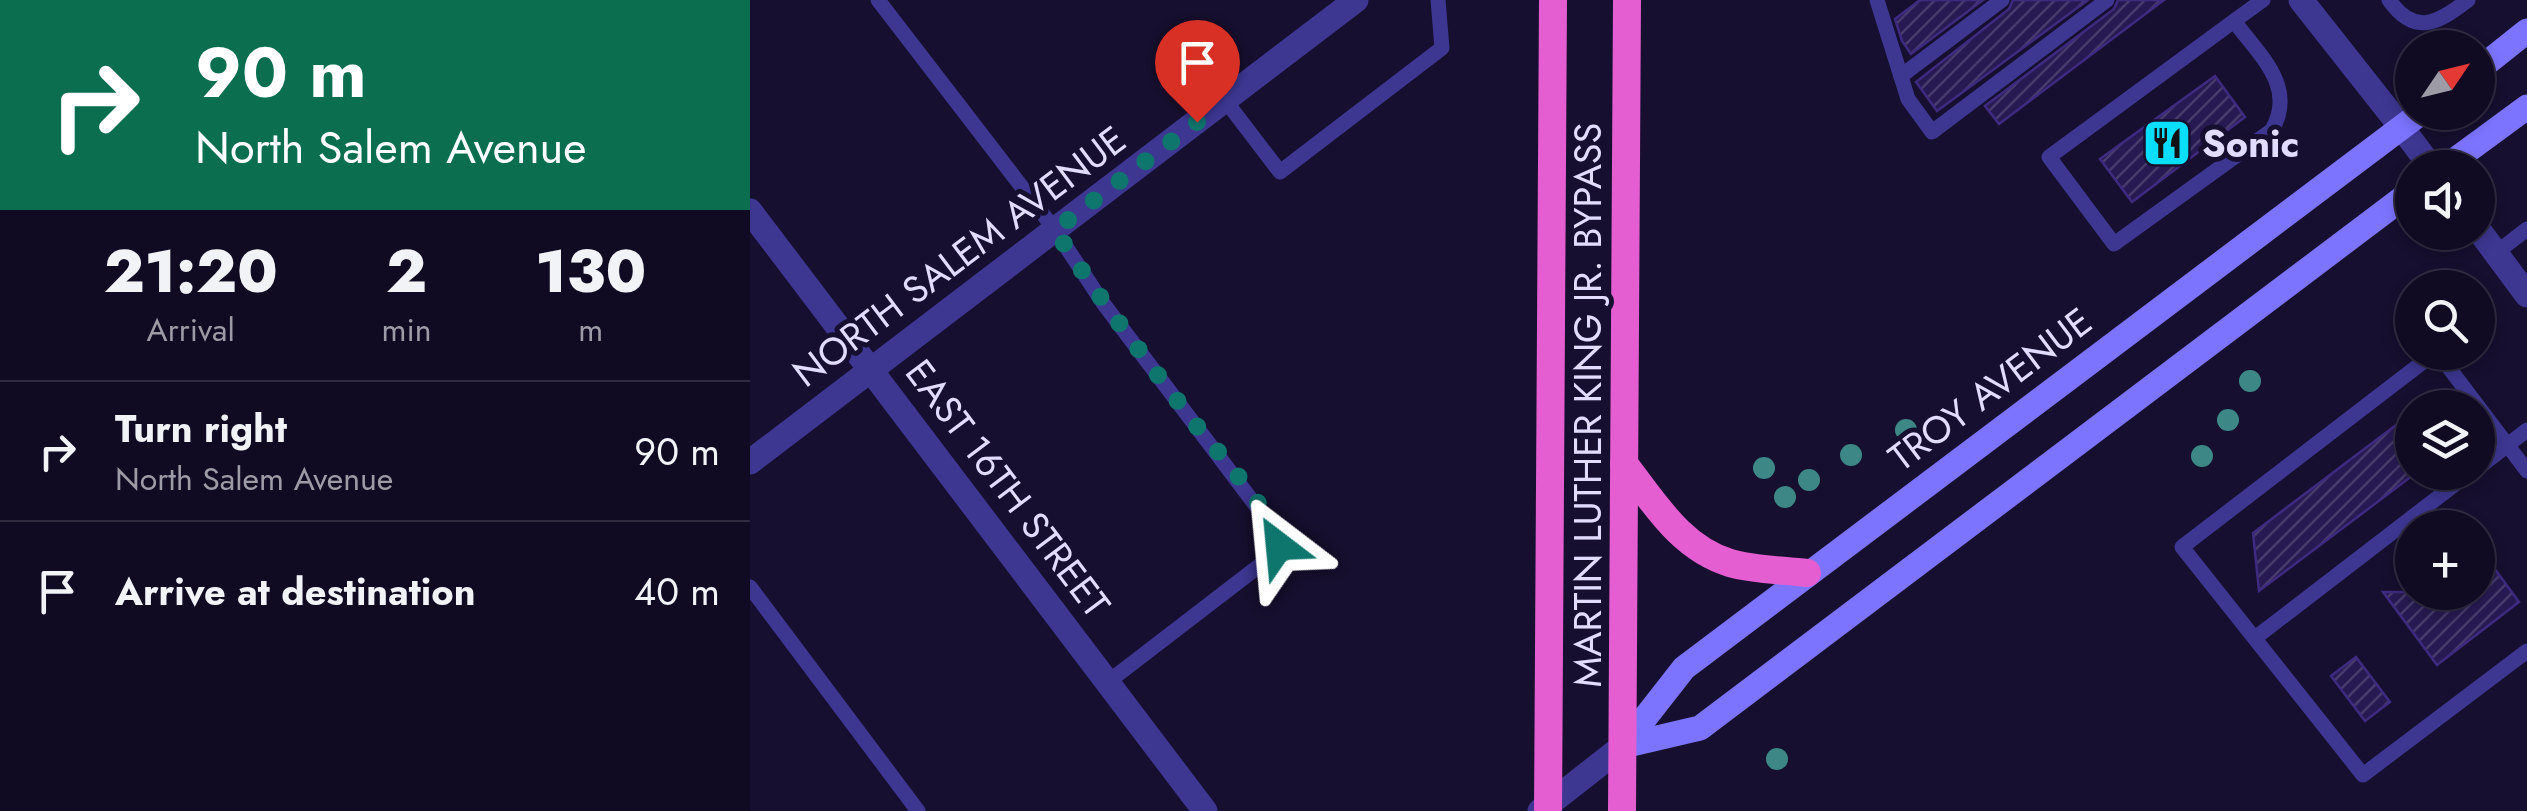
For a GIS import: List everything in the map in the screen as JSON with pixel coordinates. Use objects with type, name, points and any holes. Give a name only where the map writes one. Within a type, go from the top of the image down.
[{"type":"highway","name":"MARTIN LUTHER KING JR. BYPASS","points":[[1545,809],[1553,0]]},
{"type":"highway","name":"MARTIN LUTHER KING JR. BYPASS","points":[[1622,811],[1628,0]]},
{"type":"highway","points":[[1624,464],[1678,534],[1708,554],[1747,566],[1807,573]]},
{"type":"main road","points":[[2495,57],[2527,32]]},
{"type":"main road","points":[[2468,150],[2527,106]]},
{"type":"main road","name":"TROY AVENUE","points":[[1623,746],[1684,668],[2399,130]]},
{"type":"main road","name":"TROY AVENUE","points":[[1623,746],[1700,728],[2395,205]]},
{"type":"street","name":"NORTH SALEM AVENUE","points":[[750,462],[1356,0]]},
{"type":"street","points":[[2300,0],[2395,102]]},
{"type":"street","name":"EAST 16TH STREET","points":[[750,210],[1206,811]]},
{"type":"street","points":[[2494,250],[2527,296]]},
{"type":"street","name":"TROY AVENUE","points":[[1545,809],[1623,746]]},
{"type":"lane","points":[[878,0],[1055,230],[1103,303],[1275,532],[1279,546],[1268,559],[1108,682]]},
{"type":"lane","points":[[1226,100],[1280,172],[1442,48],[1438,0]]},
{"type":"lane","points":[[1894,0],[1878,5],[1908,99],[1932,132],[2106,0]]},
{"type":"lane","points":[[1900,76],[2002,0]]},
{"type":"lane","points":[[2234,21],[2277,80],[2282,104],[2279,118],[2272,130],[2114,244],[2049,157],[2234,21],[2263,0]]},
{"type":"lane","points":[[2388,0],[2410,21],[2424,24],[2443,18],[2468,0]]},
{"type":"lane","points":[[2496,253],[2527,229]]},
{"type":"lane","points":[[2413,370],[2182,547],[2363,775],[2527,652]]},
{"type":"lane","points":[[2451,370],[2527,471]]},
{"type":"lane","points":[[2495,455],[2527,430]]},
{"type":"lane","points":[[2254,638],[2447,490]]},
{"type":"lane","points":[[750,587],[918,811]]},
{"type":"building","points":[[1920,0],[1983,0],[1911,54],[1895,19]]},
{"type":"building","points":[[2013,0],[2088,0],[1937,111],[1916,82],[2009,9]]},
{"type":"building","points":[[2118,0],[2164,0],[1999,124],[1985,106],[2114,9]]},
{"type":"building","name":"Sonic","points":[[2215,76],[2245,117],[2132,202],[2100,159]]},
{"type":"building","points":[[2395,426],[2395,489],[2259,591],[2253,533]]},
{"type":"building","points":[[2495,569],[2519,602],[2437,665],[2396,610],[2495,610]]},
{"type":"building","points":[[2383,592],[2395,592],[2395,608]]},
{"type":"building","points":[[2356,657],[2390,702],[2365,721],[2331,676]]},
{"type":"place","name":"Sonic","points":[[2167,143]]},
{"type":"route","points":[[1197,122],[1055,230],[1103,303],[1246,490],[1275,532],[1279,546]]}]
